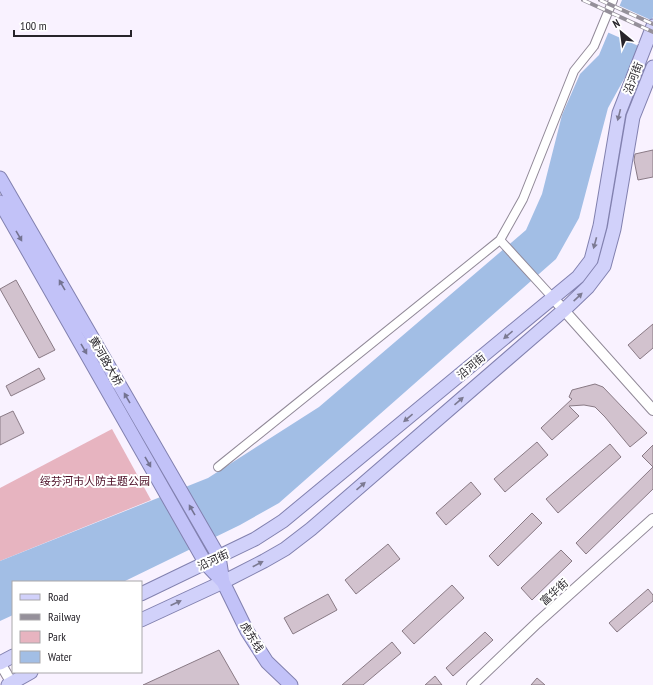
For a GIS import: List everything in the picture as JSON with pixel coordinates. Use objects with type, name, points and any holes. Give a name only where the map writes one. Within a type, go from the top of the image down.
[{"type":"highway","name":"黄河路大桥","points":[[0,178],[219,557]]},
{"type":"highway","name":"黄河路大桥","points":[[0,202],[206,564],[223,582]]},
{"type":"highway","points":[[219,557],[223,582]]},
{"type":"highway","name":"虎东线","points":[[223,582],[246,631],[267,662],[291,685]]},
{"type":"main road","name":"沿河街","points":[[142,594],[206,564],[255,539],[284,521],[578,278],[591,260],[600,226],[619,113],[653,26]]},
{"type":"main road","name":"沿河街","points":[[142,620],[223,582],[285,549],[312,529],[564,310],[588,287],[604,266],[614,229],[633,117],[648,91],[653,67]]},
{"type":"main road","points":[[0,663],[12,657]]},
{"type":"main road","points":[[11,684],[29,673]]},
{"type":"street","points":[[218,468],[500,240],[523,199],[574,71],[594,46],[613,0]]},
{"type":"street","points":[[500,240],[554,298],[653,410]]},
{"type":"street","name":"富华街","points":[[472,685],[537,623],[653,519]]},
{"type":"street","points":[[0,663],[11,684]]},
{"type":"green space","name":"绥芬河市人防主题公园","points":[[112,429],[151,500],[0,561],[0,488]]},
{"type":"water","points":[[622,0],[653,0],[653,17],[640,50],[608,108],[579,218],[556,259],[279,503],[240,525],[125,581],[12,581],[12,615],[0,621],[0,561],[208,478],[319,407],[526,230],[542,194],[562,115],[580,74],[599,55]]},
{"type":"pier","points":[[618,5],[653,21],[643,48],[607,32]]},
{"type":"building","points":[[653,150],[653,177],[638,180],[634,160],[635,154]]},
{"type":"building","points":[[16,280],[55,350],[39,358],[0,289]]},
{"type":"building","points":[[653,324],[653,348],[640,359],[628,345]]},
{"type":"building","points":[[39,368],[45,379],[11,396],[6,386]]},
{"type":"building","points":[[595,384],[603,387],[647,433],[630,447],[595,407],[584,405],[569,406],[579,416],[552,440],[541,428],[572,399],[569,397],[572,390]]},
{"type":"building","points":[[13,411],[24,433],[0,445],[0,417]]},
{"type":"building","points":[[537,442],[548,455],[505,492],[494,479]]},
{"type":"building","points":[[610,444],[621,457],[558,513],[546,499]]},
{"type":"building","points":[[653,445],[653,467],[642,456]]},
{"type":"building","points":[[653,467],[653,489],[586,554],[576,543]]},
{"type":"building","points":[[471,482],[481,494],[446,525],[436,513]]},
{"type":"building","points":[[532,513],[542,523],[498,566],[489,556]]},
{"type":"building","points":[[388,544],[400,559],[356,594],[345,580]]},
{"type":"building","points":[[561,550],[572,561],[532,600],[521,588]]},
{"type":"building","points":[[452,585],[464,598],[414,644],[402,631]]},
{"type":"building","points":[[648,589],[653,595],[653,601],[617,632],[609,623]]},
{"type":"building","points":[[328,594],[337,610],[293,634],[284,618]]},
{"type":"building","points":[[485,632],[493,640],[453,676],[446,668]]},
{"type":"building","points":[[392,642],[401,653],[363,685],[342,685]]},
{"type":"building","points":[[219,650],[239,685],[143,685]]},
{"type":"building","points":[[435,676],[442,685],[425,685]]},
{"type":"building","points":[[537,678],[545,685],[531,685]]},
{"type":"railway","points":[[583,0],[653,32]]},
{"type":"railway","points":[[600,0],[653,24]]}]
